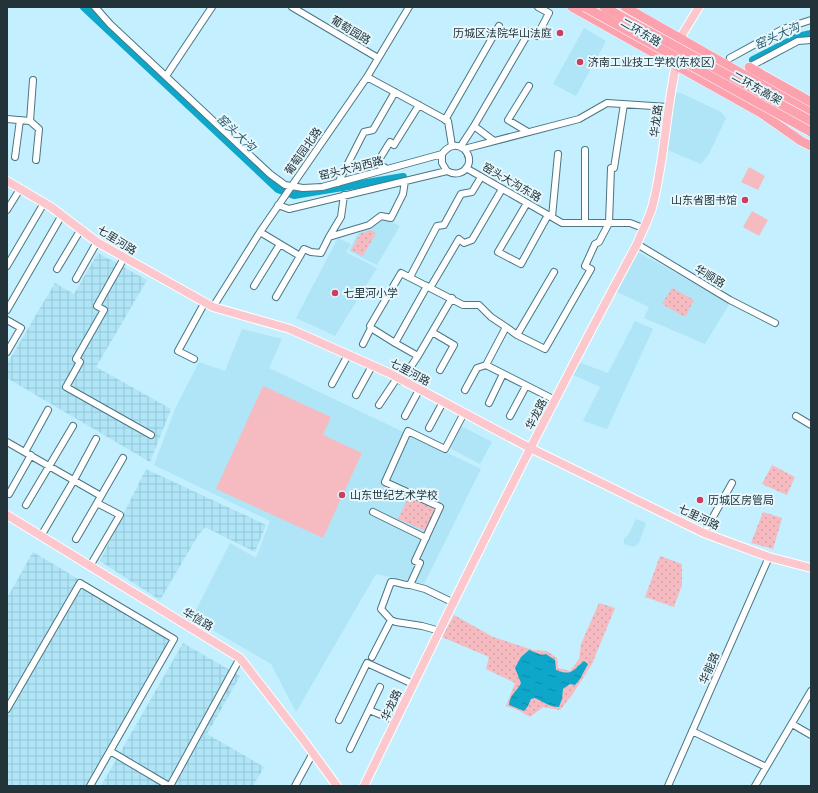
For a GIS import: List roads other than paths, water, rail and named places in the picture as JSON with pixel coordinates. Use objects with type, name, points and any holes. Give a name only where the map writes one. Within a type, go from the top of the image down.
[{"type":"highway","name":"二环东路","points":[[572,7],[761,112],[801,141],[811,146]]},
{"type":"highway","name":"二环东高架","points":[[585,7],[811,132]]},
{"type":"highway","name":"二环东高架","points":[[604,7],[811,120]]},
{"type":"highway","name":"二环东路","points":[[625,7],[746,71],[811,102]]},
{"type":"highway","name":"二环东路","points":[[746,71],[778,94],[811,113]]},
{"type":"highway","points":[[778,94],[811,109]]},
{"type":"highway","points":[[761,112],[811,138]]},
{"type":"main road","name":"华龙路","points":[[364,786],[530,448],[637,244],[653,204],[662,158],[671,84],[683,33],[700,7]]},
{"type":"main road","name":"七里河路","points":[[7,181],[62,215],[97,242],[213,307],[290,329],[372,366],[530,448],[704,533],[769,557],[811,568]]},
{"type":"main road","name":"华信路","points":[[7,515],[240,658],[314,753],[337,786]]},
{"type":"street","name":"窑头大沟西路","points":[[94,7],[110,24],[270,174],[285,185],[303,188],[322,187],[442,154],[445,150],[452,146]]},
{"type":"street","points":[[166,76],[212,7]]},
{"type":"street","name":"葡萄园路","points":[[292,7],[378,58]]},
{"type":"street","name":"葡萄园北路","points":[[213,307],[278,205],[367,77],[410,7]]},
{"type":"street","points":[[462,147],[530,32],[537,36],[549,13],[538,7]]},
{"type":"street","points":[[727,61],[783,29],[811,20]]},
{"type":"street","points":[[445,120],[499,26]]},
{"type":"street","points":[[746,71],[798,41],[811,40]]},
{"type":"street","points":[[367,77],[448,121],[452,146],[462,147],[494,141],[579,119],[607,103],[668,107]]},
{"type":"street","points":[[30,121],[32,80]]},
{"type":"street","points":[[528,132],[508,120],[529,86]]},
{"type":"street","points":[[338,183],[364,132],[373,130],[395,92]]},
{"type":"street","points":[[363,344],[371,328],[370,326],[401,273],[463,305],[479,305],[491,317],[518,335],[546,349],[591,269],[585,266],[595,244],[599,242],[609,223],[611,168],[614,168],[624,104]]},
{"type":"street","points":[[387,169],[377,164],[390,142],[394,144],[419,105]]},
{"type":"street","points":[[7,119],[30,121],[39,129],[36,160]]},
{"type":"street","points":[[16,157],[20,120]]},
{"type":"street","points":[[474,126],[494,141]]},
{"type":"street","points":[[462,147],[467,152],[470,160],[466,168]]},
{"type":"street","points":[[585,150],[585,223]]},
{"type":"street","points":[[442,154],[442,163],[447,171]]},
{"type":"street","points":[[527,203],[498,252],[522,264],[550,216],[558,154]]},
{"type":"street","name":"窑头大沟东路","points":[[278,205],[289,209],[447,171],[451,173],[459,173],[466,168],[562,223],[630,223],[643,228]]},
{"type":"street","points":[[410,278],[437,226],[444,225],[461,194],[472,192],[481,177]]},
{"type":"street","points":[[329,237],[369,225],[381,216],[391,218],[403,194],[405,181]]},
{"type":"street","points":[[7,210],[20,189]]},
{"type":"street","points":[[395,343],[428,287],[459,239],[464,243],[472,240],[502,189]]},
{"type":"street","points":[[7,195],[14,199]]},
{"type":"street","points":[[276,297],[304,249],[311,252],[321,253],[341,217],[344,195]]},
{"type":"street","points":[[7,266],[44,203]]},
{"type":"street","points":[[7,310],[62,215]]},
{"type":"street","points":[[57,269],[81,229]]},
{"type":"street","points":[[260,232],[300,256]]},
{"type":"street","points":[[76,279],[97,242]]},
{"type":"street","points":[[254,286],[280,244]]},
{"type":"street","name":"华顺路","points":[[637,244],[730,300],[775,323]]},
{"type":"street","points":[[124,258],[97,306],[104,310],[76,359],[80,362],[66,387],[151,436]]},
{"type":"street","points":[[518,335],[554,272]]},
{"type":"street","points":[[379,405],[418,356],[452,298]]},
{"type":"street","points":[[194,359],[178,351],[205,302]]},
{"type":"street","points":[[7,320],[21,328],[7,352]]},
{"type":"street","points":[[465,390],[477,368],[486,365],[506,327]]},
{"type":"street","points":[[371,328],[418,356]]},
{"type":"street","points":[[432,332],[454,345],[440,370]]},
{"type":"street","points":[[332,384],[348,355]]},
{"type":"street","points":[[486,365],[555,400]]},
{"type":"street","points":[[356,395],[372,366]]},
{"type":"street","points":[[489,403],[503,374]]},
{"type":"street","points":[[510,416],[526,386]]},
{"type":"street","points":[[405,416],[419,390]]},
{"type":"street","points":[[429,428],[443,402]]},
{"type":"street","points":[[9,494],[48,410]]},
{"type":"street","points":[[410,585],[420,563],[415,562],[440,507],[385,482],[408,431],[445,449],[464,413]]},
{"type":"street","points":[[796,416],[811,425]]},
{"type":"street","points":[[26,505],[73,426]]},
{"type":"street","points":[[41,536],[96,439]]},
{"type":"street","points":[[7,442],[101,496]]},
{"type":"street","points":[[76,539],[123,458]]},
{"type":"street","points":[[704,533],[732,483]]},
{"type":"street","points":[[90,566],[120,515],[98,503]]},
{"type":"street","points":[[373,512],[426,538]]},
{"type":"street","name":"华能路","points":[[668,786],[769,557]]},
{"type":"street","points":[[440,632],[422,626],[400,623],[391,620],[381,609],[391,582],[396,581],[407,586],[410,585],[425,589],[454,603]]},
{"type":"street","points":[[7,709],[80,583],[174,639],[90,786]]},
{"type":"street","points":[[372,657],[391,620]]},
{"type":"street","points":[[110,751],[170,786],[240,658]]},
{"type":"street","points":[[339,720],[367,663],[413,684]]},
{"type":"street","points":[[350,749],[380,687]]},
{"type":"street","points":[[755,786],[811,691]]},
{"type":"street","points":[[369,710],[396,721]]},
{"type":"street","points":[[792,724],[811,735]]},
{"type":"street","points":[[692,731],[766,767]]},
{"type":"street","points":[[295,786],[314,753]]},
{"type":"water","points":[[529,650],[542,655],[546,654],[555,660],[556,670],[565,673],[572,672],[584,661],[588,664],[575,685],[570,684],[563,689],[559,707],[550,705],[535,698],[531,699],[524,711],[509,705],[512,695],[521,683],[515,668],[521,657]]},
{"type":"waterway","name":"窑头大沟","points":[[84,7],[278,189],[294,195],[403,177]]},
{"type":"waterway","name":"窑头大沟","points":[[753,60],[798,37],[811,34]]},
{"type":"place","name":"历城区法院华山法庭","points":[[560,33]]},
{"type":"place","name":"济南工业技工学校(东校区)","points":[[580,62]]},
{"type":"place","name":"山东省图书馆","points":[[745,200]]},
{"type":"place","name":"七里河小学","points":[[335,293]]},
{"type":"place","name":"山东世纪艺术学校","points":[[342,495]]},
{"type":"place","name":"历城区房管局","points":[[700,500]]}]
